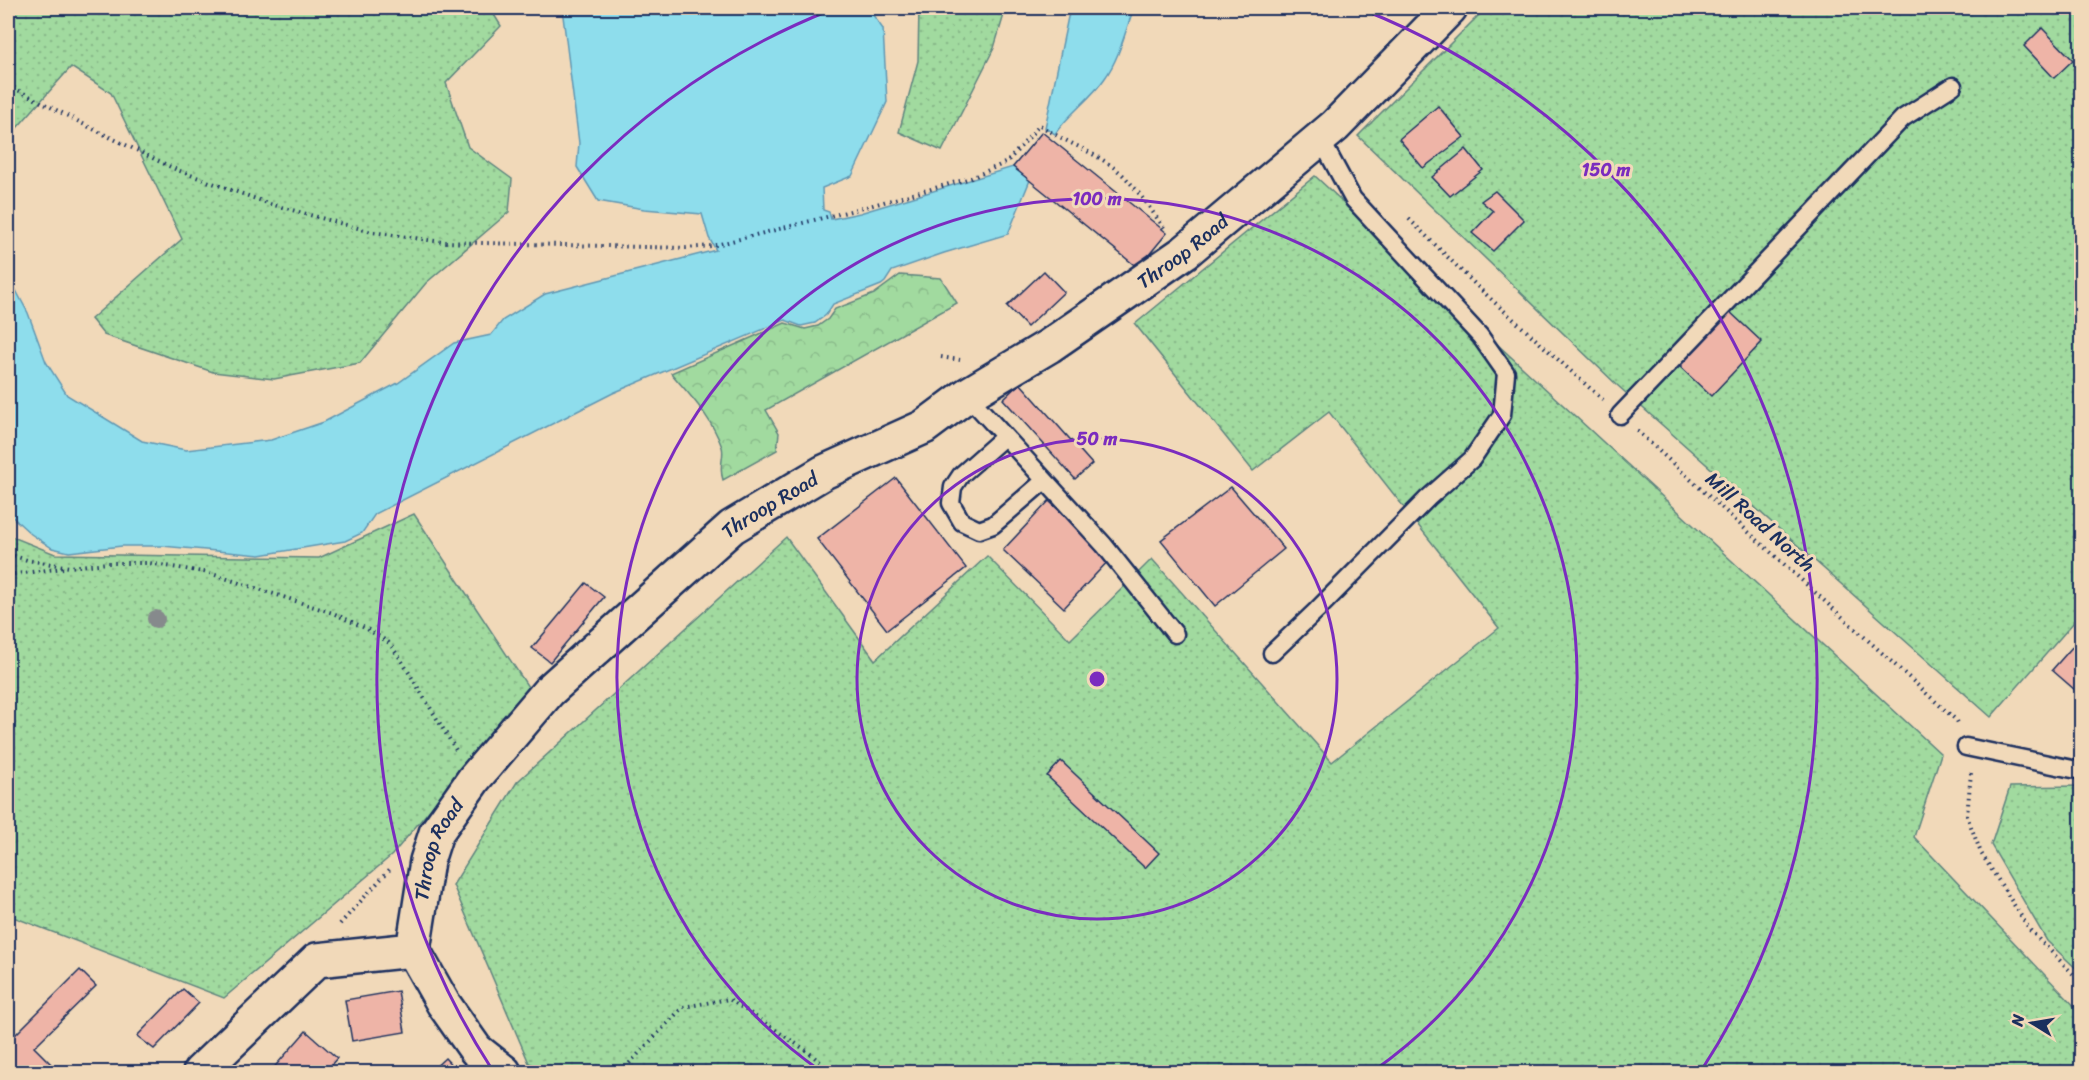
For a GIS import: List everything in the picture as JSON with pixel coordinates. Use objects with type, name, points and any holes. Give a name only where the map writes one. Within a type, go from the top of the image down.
[{"type":"street","name":"Throop Road","points":[[412,950],[427,861],[436,833],[474,779],[549,691],[732,527],[824,472],[924,427],[967,395],[1049,346],[1185,252],[1335,126],[1450,8]]},
{"type":"street","points":[[200,1072],[317,960],[412,950],[443,1003],[476,1050],[504,1072]]},
{"type":"lane","points":[[1620,415],[1903,118],[1953,86]]},
{"type":"lane","points":[[1272,653],[1428,498],[1472,459],[1502,415],[1506,373],[1480,336],[1353,199],[1320,138]]},
{"type":"lane","points":[[967,395],[1104,545],[1175,634]]},
{"type":"lane","points":[[1004,437],[961,475],[953,487],[951,503],[962,522],[979,530],[993,525],[1044,481]]},
{"type":"lane","points":[[1966,747],[2082,771]]},
{"type":"path","points":[[8,85],[89,128],[177,170],[270,204],[372,232],[442,242],[686,248],[712,246],[970,178],[1007,162],[1040,125],[1059,138],[1086,149],[1119,171],[1185,252]]},
{"type":"path","name":"Mill Road North","points":[[1406,216],[1481,290],[1957,721],[1972,764],[1967,816],[1981,853],[2030,930],[2082,983]]},
{"type":"path","points":[[8,554],[27,560],[70,567]]},
{"type":"path","points":[[8,575],[108,563],[149,563],[208,573],[333,613],[388,642],[474,779]]},
{"type":"path","points":[[317,960],[326,940],[397,861]]},
{"type":"path","points":[[621,1072],[683,1007],[729,999],[807,1051],[832,1072]]},
{"type":"green space","points":[[8,8],[490,8],[501,26],[446,83],[468,147],[512,179],[509,212],[426,283],[360,363],[274,379],[213,372],[104,335],[91,319],[182,239],[111,93],[71,67],[8,138]]},
{"type":"green space","points":[[919,8],[1006,8],[994,48],[942,151],[899,132],[918,61]]},
{"type":"green space","points":[[1486,8],[2081,8],[2081,614],[1991,717],[1617,385],[1358,136]]},
{"type":"green space","points":[[1315,176],[1941,754],[1914,837],[2081,1013],[2081,1072],[550,1072],[529,1063],[453,885],[517,782],[786,537],[875,660],[987,556],[1070,640],[1152,559],[1332,762],[1499,628],[1329,412],[1253,471],[1135,324]]},
{"type":"green space","points":[[900,275],[941,278],[957,303],[766,410],[779,433],[777,450],[723,480],[721,470],[723,451],[712,425],[671,373],[785,323],[805,329],[818,326],[828,319],[835,309],[874,294]]},
{"type":"green space","points":[[414,514],[530,690],[392,855],[224,998],[8,915],[8,535],[55,554],[319,558]]},
{"type":"green space","points":[[2082,786],[2081,973],[2047,941],[1991,845],[2010,787]]},
{"type":"water","points":[[562,8],[868,8],[883,29],[887,102],[852,176],[822,188],[823,210],[829,212],[831,219],[860,213],[1013,167],[1030,180],[1008,234],[892,271],[881,285],[833,304],[826,315],[815,323],[801,326],[785,320],[613,393],[375,514],[362,533],[345,541],[260,555],[162,546],[122,546],[69,552],[52,548],[31,534],[8,513],[8,281],[11,281],[28,313],[46,362],[67,395],[142,441],[186,450],[271,440],[324,422],[398,383],[454,343],[491,335],[503,320],[545,294],[716,250],[709,238],[702,214],[644,209],[598,201],[577,167],[579,143]]},
{"type":"water","points":[[1073,8],[1134,8],[1110,70],[1093,93],[1055,134],[1045,128],[1068,17]]},
{"type":"building","points":[[2042,28],[2073,60],[2054,78],[2024,46]]},
{"type":"building","points":[[1438,106],[1464,137],[1423,168],[1399,139]]},
{"type":"building","points":[[1042,132],[1167,233],[1138,268],[1013,167]]},
{"type":"building","points":[[1466,149],[1483,170],[1450,196],[1432,177]]},
{"type":"building","points":[[1495,191],[1524,220],[1493,251],[1472,233],[1493,211],[1481,201]]},
{"type":"building","points":[[1044,271],[1064,292],[1027,327],[1007,306]]},
{"type":"building","points":[[1729,311],[1762,342],[1711,396],[1678,365]]},
{"type":"building","points":[[1020,383],[1092,464],[1075,479],[1003,399]]},
{"type":"building","points":[[896,478],[966,568],[887,630],[817,539]]},
{"type":"building","points":[[1231,487],[1284,549],[1215,606],[1161,540]]},
{"type":"building","points":[[1049,501],[1110,559],[1064,608],[1003,550]]},
{"type":"building","points":[[586,583],[604,597],[550,662],[532,648]]},
{"type":"building","points":[[2082,636],[2082,696],[2052,670]]},
{"type":"building","points":[[1061,761],[1159,853],[1145,868],[1047,776]]},
{"type":"building","points":[[80,970],[96,986],[34,1047],[59,1072],[8,1072],[8,1042]]},
{"type":"building","points":[[183,989],[199,1003],[154,1049],[137,1036]]},
{"type":"building","points":[[398,991],[405,1032],[352,1041],[345,1000]]},
{"type":"building","points":[[306,1031],[337,1058],[325,1072],[270,1072]]},
{"type":"building","points":[[445,1058],[458,1072],[430,1072]]}]
